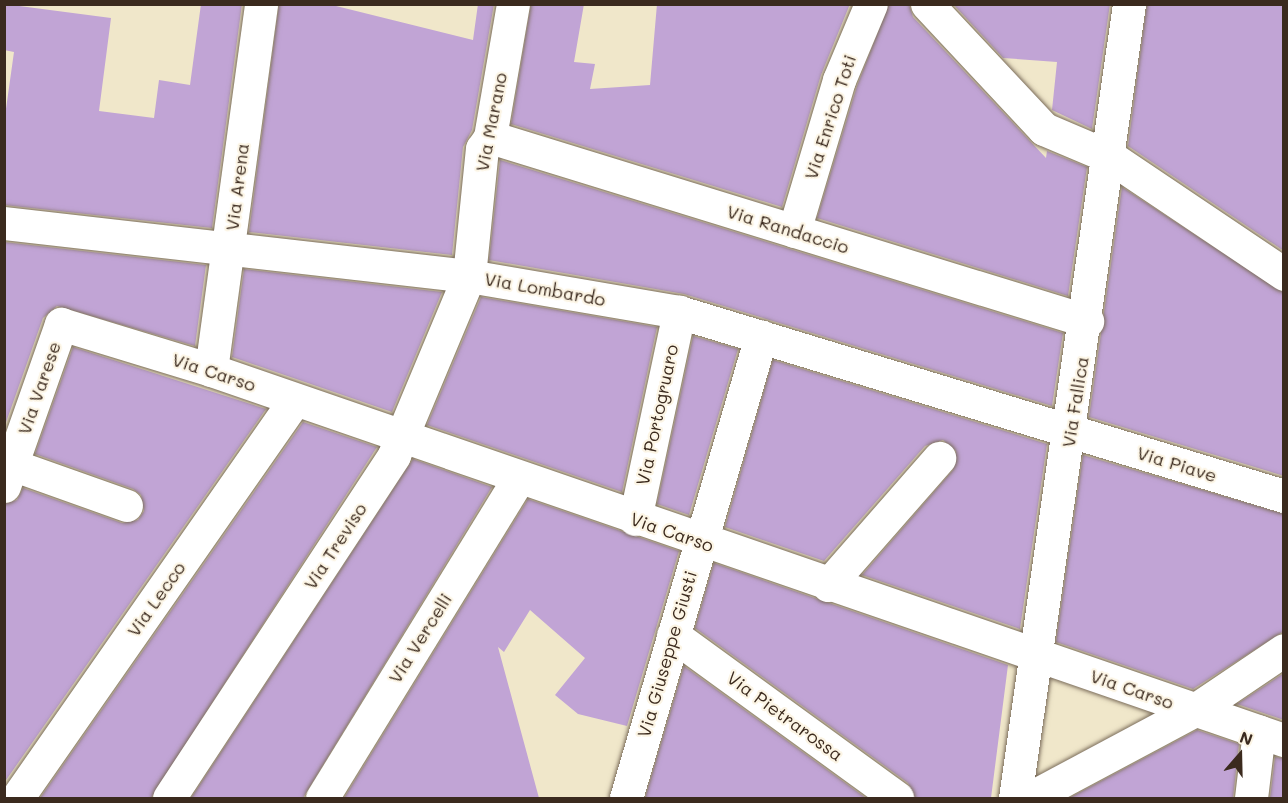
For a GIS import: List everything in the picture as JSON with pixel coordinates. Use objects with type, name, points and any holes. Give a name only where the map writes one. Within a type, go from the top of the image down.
[{"type":"street","name":"Via Arena","points":[[212,370],[261,4]]},
{"type":"street","name":"Via Marano","points":[[469,276],[482,149],[490,137],[513,4]]},
{"type":"street","name":"Via Enrico Toti","points":[[794,231],[839,80],[871,4]]},
{"type":"street","points":[[927,4],[1044,129],[1110,157],[1284,274]]},
{"type":"street","name":"Via Fallica","points":[[1015,798],[1087,321],[1129,4]]},
{"type":"street","name":"Via Randaccio","points":[[490,137],[1087,321]]},
{"type":"street","name":"Via Lombardo","points":[[4,223],[228,251],[469,276],[680,312],[1071,432]]},
{"type":"street","name":"Via Treviso","points":[[169,798],[394,455],[469,276]]},
{"type":"street","name":"Via Portogruaro","points":[[635,519],[680,312]]},
{"type":"street","name":"Via Carso","points":[[61,324],[212,370],[700,542],[1271,736]]},
{"type":"street","name":"Via Varese","points":[[8,476],[61,324]]},
{"type":"street","name":"Via Giuseppe Giusti","points":[[626,798],[761,336]]},
{"type":"street","name":"Via Lecco","points":[[17,798],[295,400]]},
{"type":"street","name":"Via Piave","points":[[1071,432],[1284,496]]},
{"type":"street","points":[[828,585],[939,458]]},
{"type":"street","points":[[8,476],[127,506]]},
{"type":"street","name":"Via Vercelli","points":[[322,798],[519,478]]},
{"type":"street","name":"Via Pietrarossa","points":[[673,635],[897,798]]},
{"type":"street","points":[[1030,798],[1195,710],[1284,650]]},
{"type":"street","points":[[1251,798],[1271,736]]},
{"type":"building","points":[[4,4],[111,18],[99,111],[154,118],[159,80],[190,85],[201,4],[242,4],[212,228],[4,205],[4,123],[14,52],[4,50]]},
{"type":"building","points":[[279,4],[328,4],[473,40],[478,4],[494,4],[472,130],[463,147],[452,255],[249,232]]},
{"type":"building","points":[[531,4],[584,4],[574,62],[595,64],[590,89],[650,85],[657,4],[850,4],[821,75],[782,207],[511,124]]},
{"type":"building","points":[[889,4],[909,4],[913,17],[1046,158],[1047,151],[1087,167],[1068,296],[817,218],[857,86]]},
{"type":"building","points":[[953,4],[1110,4],[1092,129],[1052,110],[1057,62],[1003,58]]},
{"type":"building","points":[[1147,4],[1284,4],[1284,251],[1128,146]]},
{"type":"building","points":[[500,160],[1063,333],[1052,406],[684,294],[489,260]]},
{"type":"building","points":[[1122,187],[1284,293],[1284,476],[1089,417]]},
{"type":"building","points":[[4,242],[206,265],[195,346],[57,306],[43,318],[4,428]]},
{"type":"building","points":[[244,269],[442,292],[392,412],[232,357]]},
{"type":"building","points":[[481,297],[657,327],[622,492],[427,425]]},
{"type":"building","points":[[693,336],[738,349],[689,515],[657,504]]},
{"type":"building","points":[[73,347],[266,409],[4,783],[4,504],[17,500],[23,488],[122,523],[138,520],[144,511],[141,495],[133,489],[35,454]]},
{"type":"building","points":[[773,360],[1047,444],[1020,629],[862,575],[953,470],[956,451],[943,440],[925,446],[824,561],[725,527]]},
{"type":"building","points":[[303,422],[377,447],[151,798],[40,798]]},
{"type":"building","points":[[1083,455],[1284,514],[1284,631],[1193,689],[1056,642]]},
{"type":"building","points":[[413,459],[492,487],[303,798],[191,798]]},
{"type":"building","points":[[528,499],[679,551],[627,726],[578,714],[555,695],[585,658],[530,610],[504,652],[498,647],[539,798],[344,798]]},
{"type":"building","points":[[714,563],[1008,665],[991,798],[915,798],[908,783],[695,628]]},
{"type":"building","points":[[684,666],[866,798],[645,798]]},
{"type":"building","points":[[1284,673],[1284,720],[1237,704]]},
{"type":"building","points":[[1197,730],[1239,744],[1233,798],[1069,798]]},
{"type":"building","points":[[1275,757],[1284,758],[1284,798],[1270,798]]}]
